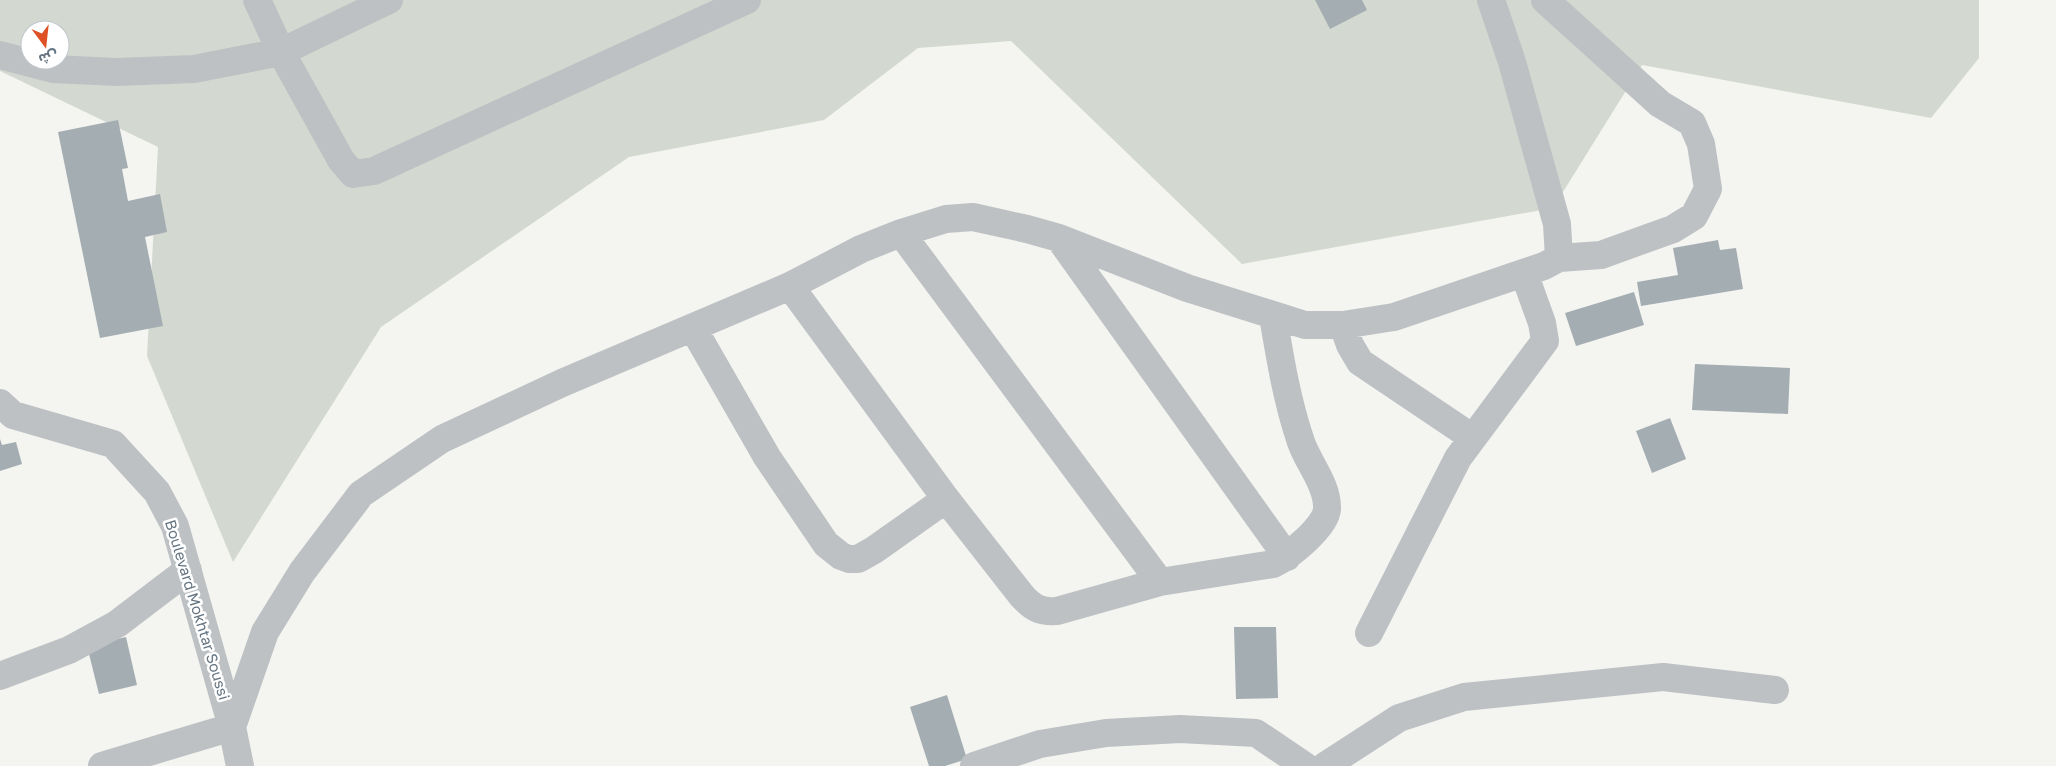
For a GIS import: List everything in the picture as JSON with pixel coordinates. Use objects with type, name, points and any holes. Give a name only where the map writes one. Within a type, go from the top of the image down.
[{"type":"street","points":[[257,0],[281,52],[341,160],[353,174],[374,171],[713,6],[747,0]]},
{"type":"street","points":[[0,54],[53,69],[117,72],[194,69],[281,52],[390,0]]},
{"type":"street","points":[[1491,0],[1512,62],[1558,224],[1559,258]]},
{"type":"street","points":[[102,766],[232,727],[265,632],[302,572],[361,494],[442,439],[562,383],[790,286],[861,249],[901,233],[946,219],[973,218],[1059,238],[1187,288],[1273,316],[1305,325],[1343,326],[1394,317],[1559,258],[1601,255],[1673,229],[1694,216],[1708,189],[1701,144],[1692,123],[1660,104],[1545,0]]},
{"type":"street","points":[[901,233],[1160,582]]},
{"type":"street","points":[[1059,238],[1287,557]]},
{"type":"street","points":[[1370,633],[1458,458],[1545,342],[1542,323],[1524,272]]},
{"type":"street","points":[[790,286],[946,499],[1022,596],[1033,608],[1044,611],[1057,611],[1160,582],[1273,564],[1287,557],[1322,522],[1327,510],[1322,487],[1301,443],[1282,371],[1273,316]]},
{"type":"street","points":[[1343,326],[1350,345],[1360,362],[1473,438]]},
{"type":"street","points":[[693,328],[767,457],[826,544],[841,556],[849,559],[858,558],[874,550],[946,499]]},
{"type":"street","name":"Boulevard Mokhtar Soussi","points":[[0,403],[13,415],[113,444],[157,492],[175,526],[232,727],[240,766]]},
{"type":"street","points":[[0,676],[69,650],[117,624],[188,570]]},
{"type":"street","points":[[1325,766],[1399,718],[1464,697],[1663,678],[1775,690]]},
{"type":"street","points":[[974,766],[1040,744],[1106,733],[1180,729],[1256,733],[1305,766]]},
{"type":"shaded area","points":[[0,0],[1979,0],[1979,58],[1931,118],[1642,65],[1553,208],[1242,264],[1011,41],[918,48],[824,120],[629,157],[381,327],[233,562],[147,356],[158,147],[0,71]]},
{"type":"building","points":[[1315,0],[1362,0],[1367,10],[1330,29]]},
{"type":"building","points":[[118,120],[128,168],[122,169],[128,201],[160,194],[167,232],[145,237],[163,326],[100,338],[58,132]]},
{"type":"building","points":[[1718,240],[1720,250],[1736,248],[1743,289],[1641,306],[1637,282],[1678,275],[1673,248]]},
{"type":"building","points":[[1634,292],[1644,325],[1576,346],[1565,313]]},
{"type":"building","points":[[1695,364],[1790,368],[1788,414],[1692,410]]},
{"type":"building","points":[[1670,418],[1686,459],[1652,473],[1636,431]]},
{"type":"building","points":[[0,439],[2,445],[16,442],[22,464],[0,471]]},
{"type":"building","points":[[1234,627],[1276,627],[1278,698],[1236,699]]},
{"type":"building","points":[[126,637],[137,685],[99,694],[87,646]]},
{"type":"building","points":[[947,695],[967,759],[945,766],[929,766],[910,707]]}]
